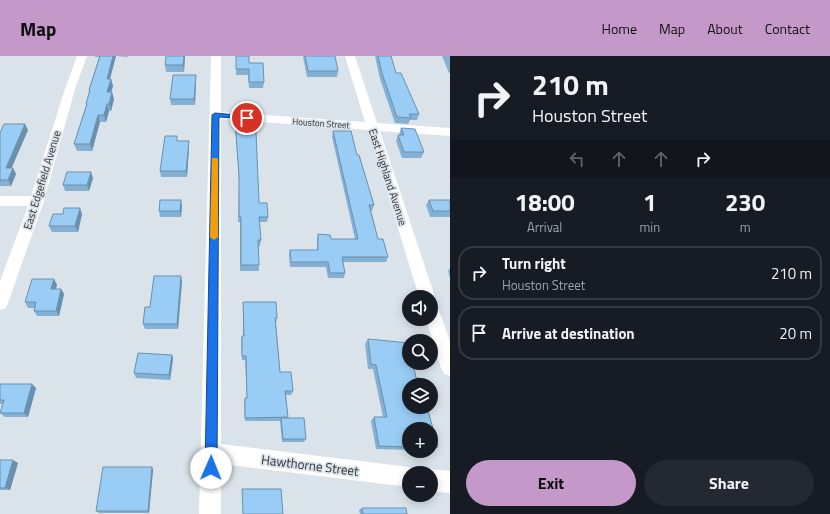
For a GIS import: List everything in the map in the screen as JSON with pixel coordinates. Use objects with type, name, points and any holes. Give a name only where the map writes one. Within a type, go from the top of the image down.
[{"type":"street","name":"East Edgefield Avenue","points":[[0,303],[37,201],[70,89],[82,56]]},
{"type":"street","points":[[210,514],[216,56]]},
{"type":"street","name":"East Highland Avenue","points":[[350,56],[425,290]]},
{"type":"street","name":"Houston Street","points":[[215,115],[450,132]]},
{"type":"street","points":[[0,201],[37,201]]},
{"type":"street","points":[[436,326],[450,368]]},
{"type":"street","name":"Hawthorne Street","points":[[211,453],[402,476]]},
{"type":"street","points":[[438,481],[450,482]]},
{"type":"building","points":[[100,56],[113,56],[107,79],[111,79],[107,92],[112,92],[109,104],[107,104],[104,115],[98,115],[90,144],[74,144],[87,104],[89,90]]},
{"type":"building","points":[[166,56],[184,56],[183,65],[165,65]]},
{"type":"building","points":[[236,56],[249,56],[249,63],[263,63],[264,82],[249,82],[249,69],[236,69]]},
{"type":"building","points":[[305,56],[335,56],[338,71],[308,71]]},
{"type":"building","points":[[378,56],[391,56],[396,73],[401,73],[419,114],[409,114],[411,118],[397,117],[382,73]]},
{"type":"building","points":[[173,75],[196,75],[194,99],[170,99]]},
{"type":"building","points":[[235,121],[252,121],[253,132],[256,132],[259,203],[267,203],[268,217],[259,217],[261,240],[258,240],[259,265],[241,265],[241,217],[239,217],[239,175]]},
{"type":"building","points":[[4,124],[25,124],[6,168],[13,168],[8,180],[0,180],[0,133]]},
{"type":"building","points":[[401,128],[415,129],[424,152],[404,152],[398,135],[404,135]]},
{"type":"building","points":[[333,131],[351,131],[357,155],[359,155],[374,205],[369,205],[378,239],[383,239],[388,257],[342,257],[345,273],[330,273],[328,262],[291,262],[290,250],[318,250],[318,234],[330,235],[331,239],[358,239]]},
{"type":"building","points":[[165,136],[177,136],[177,141],[189,141],[186,171],[160,171]]},
{"type":"building","points":[[67,172],[91,172],[87,185],[63,185]]},
{"type":"building","points":[[160,200],[181,200],[180,211],[159,211]]},
{"type":"building","points":[[429,200],[450,200],[450,211],[433,211]]},
{"type":"building","points":[[64,208],[80,208],[75,226],[49,226],[53,214],[63,214]]},
{"type":"building","points":[[154,276],[181,276],[177,324],[143,324],[145,307],[150,307]]},
{"type":"building","points":[[32,279],[54,279],[51,289],[61,289],[56,311],[34,311],[36,302],[25,302]]},
{"type":"building","points":[[243,302],[276,302],[277,318],[275,318],[280,372],[291,372],[293,391],[285,391],[288,417],[245,418],[245,398],[247,398],[246,356],[242,356],[242,336],[244,336]]},
{"type":"building","points":[[368,339],[402,342],[402,370],[414,370],[416,378],[402,378],[402,414],[429,414],[431,422],[402,422],[402,447],[379,446],[374,417],[387,417],[376,365],[371,364]]},
{"type":"building","points":[[138,353],[172,355],[169,375],[134,373]]},
{"type":"building","points":[[0,384],[32,384],[24,413],[0,413],[4,400],[0,400]]},
{"type":"building","points":[[281,418],[304,418],[306,439],[283,439]]},
{"type":"building","points":[[0,460],[13,460],[5,488],[0,488]]},
{"type":"building","points":[[103,467],[152,467],[148,511],[96,511]]},
{"type":"building","points":[[242,489],[281,489],[283,514],[243,514]]},
{"type":"building","points":[[362,508],[406,508],[407,514],[363,514]]},
{"type":"slow traffic","points":[[214,237],[215,160]]},
{"type":"route","points":[[211,468],[215,115],[247,118]]}]
